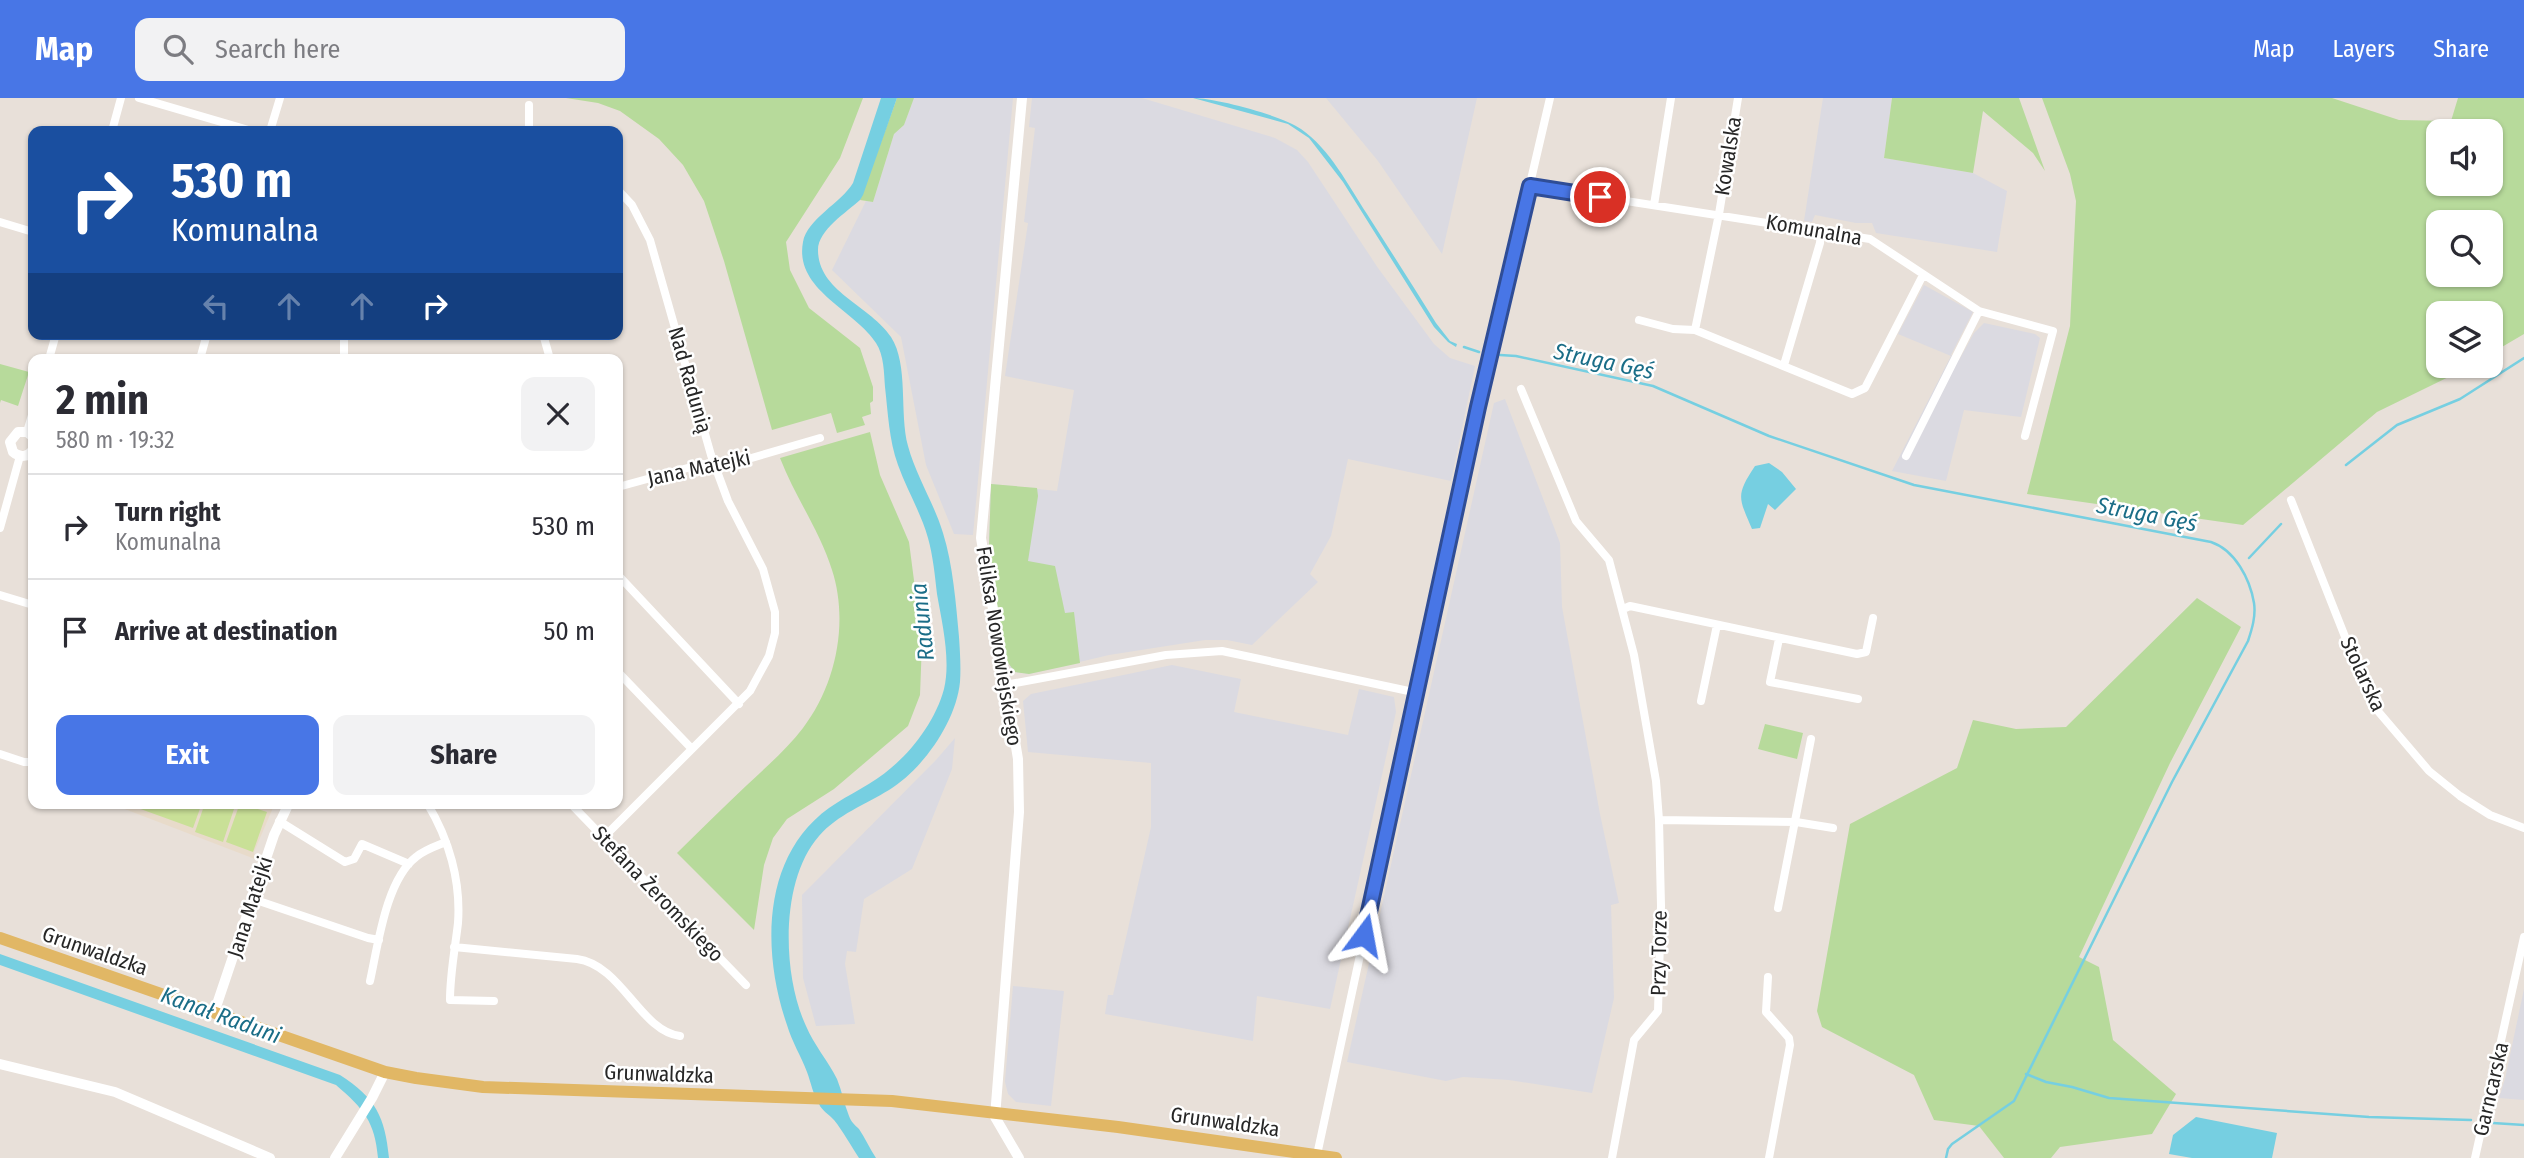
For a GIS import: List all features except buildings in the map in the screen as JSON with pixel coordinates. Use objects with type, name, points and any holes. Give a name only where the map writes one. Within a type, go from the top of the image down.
[{"type":"main road","name":"Grunwaldzka","points":[[0,939],[385,1072],[416,1078],[483,1087],[892,1101],[995,1112],[1336,1158]]},
{"type":"street","points":[[113,126],[121,98]]},
{"type":"street","points":[[139,98],[235,126]]},
{"type":"street","points":[[271,126],[279,98]]},
{"type":"street","name":"Feliksa Nowowiejskiego","points":[[995,1112],[1019,812],[1018,759],[983,557],[982,519],[1022,98]]},
{"type":"street","points":[[1317,1155],[1478,407],[1550,98]]},
{"type":"street","points":[[1654,205],[1671,98]]},
{"type":"street","name":"Kowalska","points":[[1695,330],[1719,214],[1738,98]]},
{"type":"street","points":[[529,105],[529,126]]},
{"type":"street","name":"Komunalna","points":[[1530,186],[1870,239],[1979,311],[2053,331],[2025,436]]},
{"type":"street","name":"Nad Radunią","points":[[603,838],[739,704],[756,682],[769,656],[775,633],[775,612],[763,569],[728,501],[715,466],[650,240],[632,205],[623,195]]},
{"type":"street","points":[[0,222],[28,230]]},
{"type":"street","points":[[1784,365],[1813,269],[1821,231]]},
{"type":"street","points":[[1639,320],[1673,330],[1695,330],[1852,394],[1865,388],[1923,275]]},
{"type":"street","points":[[1906,456],[1979,311]]},
{"type":"street","name":"Przy Torze","points":[[1521,389],[1576,521],[1609,560],[1643,696],[1659,820],[1661,906],[1658,1011],[1634,1040],[1612,1158]]},
{"type":"street","points":[[28,434],[18,432],[11,438],[11,449],[20,456],[28,454]]},
{"type":"street","points":[[0,433],[11,438]]},
{"type":"street","name":"Jana Matejki","points":[[623,486],[702,464],[724,467],[820,438]]},
{"type":"street","points":[[0,528],[20,456]]},
{"type":"street","name":"Stolarska","points":[[2291,499],[2354,662],[2377,710],[2429,771],[2460,796],[2490,815],[2524,828]]},
{"type":"street","points":[[623,580],[739,704]]},
{"type":"street","points":[[0,595],[28,604]]},
{"type":"street","points":[[1623,609],[1630,606],[1857,654],[1866,652],[1873,618]]},
{"type":"street","points":[[1701,701],[1717,625]]},
{"type":"street","points":[[1779,639],[1770,682],[1858,699]]},
{"type":"street","points":[[1005,685],[1166,655],[1222,651],[1418,692]]},
{"type":"street","points":[[623,677],[692,749]]},
{"type":"street","points":[[1778,908],[1811,739]]},
{"type":"street","points":[[0,754],[28,762]]},
{"type":"street","name":"Jana Matejki","points":[[214,1013],[279,821],[286,809]]},
{"type":"street","points":[[430,809],[446,842],[457,890],[458,916],[450,1000],[494,1001]]},
{"type":"street","name":"Stefana Żeromskiego","points":[[576,809],[746,985]]},
{"type":"street","points":[[1659,820],[1796,822],[1833,828]]},
{"type":"street","points":[[279,821],[345,862],[354,859],[362,844],[409,864]]},
{"type":"street","points":[[370,981],[386,908],[409,864],[427,850],[446,842]]},
{"type":"street","points":[[253,899],[379,940]]},
{"type":"street","name":"Garncarska","points":[[2475,1158],[2524,937]]},
{"type":"street","points":[[454,947],[597,963],[663,1032],[680,1036]]},
{"type":"street","points":[[1768,977],[1766,1012],[1789,1038],[1790,1045],[1769,1158]]},
{"type":"street","points":[[0,1064],[115,1092],[270,1158]]},
{"type":"street","points":[[335,1158],[385,1072]]},
{"type":"street","points":[[995,1112],[996,1121],[1019,1158]]},
{"type":"shaded area","points":[[914,98],[1013,98],[973,535],[954,534],[926,465],[901,337],[832,270],[866,201],[873,202],[894,134],[904,125]]},
{"type":"shaded area","points":[[1032,98],[1142,98],[1275,138],[1297,150],[1434,344],[1450,358],[1475,366],[1451,481],[1348,459],[1331,536],[1310,574],[1318,582],[1252,645],[1227,640],[1205,640],[1109,655],[1029,674],[1015,672],[1010,667],[989,546],[991,484],[1057,491],[1074,390],[1005,376],[1028,223],[1024,222],[1035,128],[1029,127]]},
{"type":"shaded area","points":[[1326,98],[1477,98],[1442,254],[1378,161]]},
{"type":"shaded area","points":[[1823,98],[1892,98],[1884,158],[1973,173],[2007,191],[1997,252],[1876,233],[1872,223],[1856,223],[1815,215],[1812,222],[1804,221]]},
{"type":"shaded area","points":[[1924,285],[1973,312],[1951,355],[1959,360],[1974,333],[1984,323],[2035,334],[2040,338],[2021,417],[1964,410],[1946,481],[1892,471],[1951,356],[1898,334]]},
{"type":"shaded area","points":[[1505,399],[1560,543],[1562,607],[1619,903],[1611,905],[1614,998],[1592,1093],[1509,1080],[1463,1077],[1446,1081],[1347,1062],[1494,403]]},
{"type":"shaded area","points":[[1172,665],[1241,679],[1234,712],[1348,735],[1359,689],[1394,697],[1396,712],[1330,1009],[1257,996],[1253,1041],[1105,1014],[1108,995],[1113,995],[1151,827],[1151,763],[1028,752],[1023,701],[1031,694]]},
{"type":"shaded area","points":[[955,738],[952,769],[912,869],[864,899],[856,952],[847,951],[845,964],[855,1024],[816,1026],[803,978],[802,895]]},
{"type":"shaded area","points":[[125,809],[272,809],[254,852],[255,859]]},
{"type":"shaded area","points":[[1013,986],[1064,991],[1051,1106],[1016,1102],[1008,1094],[1005,1082]]},
{"type":"shaded area","points":[[2524,989],[2524,1100],[2499,1098],[2505,1079]]},
{"type":"green space","points":[[566,98],[863,98],[840,158],[786,242],[790,270],[809,308],[860,348],[873,387],[871,414],[862,417],[865,425],[837,433],[831,413],[772,430],[704,201],[683,165],[659,139],[620,111],[598,103]]},
{"type":"green space","points":[[897,98],[914,98],[904,125],[894,134],[873,202],[860,200]]},
{"type":"green space","points":[[1892,98],[2019,98],[2045,171],[2033,153],[1983,111],[1973,173],[1884,158]]},
{"type":"green space","points":[[2042,98],[2332,98],[2399,120],[2426,121],[2426,196],[2503,196],[2503,119],[2452,119],[2458,98],[2524,98],[2524,334],[2503,346],[2503,301],[2426,301],[2426,378],[2446,378],[2377,412],[2243,525],[2027,494],[2070,326],[2076,201],[2070,174]]},
{"type":"green space","points":[[0,364],[28,372],[18,406],[1,400],[0,403]]},
{"type":"green space","points":[[870,432],[880,475],[909,542],[922,642],[920,695],[908,726],[834,789],[787,819],[773,838],[764,865],[754,930],[677,853],[797,736],[814,711],[831,673],[839,632],[837,590],[821,542],[780,458]]},
{"type":"green space","points":[[991,484],[1037,488],[1028,561],[1055,566],[1065,613],[1074,612],[1080,663],[1029,674],[1015,672],[1005,659],[989,546]]},
{"type":"green space","points":[[2197,598],[2241,627],[2170,763],[2079,957],[2099,967],[2113,1040],[2176,1094],[2152,1134],[2060,1147],[2051,1158],[2004,1158],[1979,1126],[1934,1120],[1914,1075],[1822,1027],[1817,1011],[1850,824],[1957,768],[1973,720],[2016,729],[2066,727]]},
{"type":"green space","points":[[1765,724],[1803,733],[1797,759],[1758,749]]},
{"type":"green space","points":[[141,809],[200,809],[193,828]]},
{"type":"green space","points":[[203,809],[234,809],[223,842],[195,832]]},
{"type":"green space","points":[[238,809],[267,812],[253,852],[226,842]]},
{"type":"water","points":[[881,98],[897,98],[863,195],[823,235],[818,250],[820,265],[836,288],[882,326],[897,348],[908,446],[939,522],[949,558],[957,611],[960,682],[952,713],[936,743],[902,781],[843,816],[819,836],[806,855],[791,902],[789,955],[798,1005],[809,1033],[837,1079],[850,1118],[876,1158],[859,1158],[837,1124],[820,1106],[791,1037],[773,968],[771,938],[779,879],[790,852],[807,828],[829,808],[884,774],[908,752],[936,711],[946,678],[945,642],[931,552],[925,529],[895,456],[881,353],[866,331],[817,286],[803,259],[803,242],[811,226],[853,183]]},
{"type":"water","points":[[1193,98],[1265,113],[1292,124],[1311,137],[1338,168],[1436,323],[1450,341],[1457,344],[1456,347],[1434,327],[1343,182],[1309,138],[1288,124]]},
{"type":"water","points":[[1769,463],[1782,472],[1796,489],[1775,510],[1768,504],[1760,528],[1752,529],[1742,503],[1742,491],[1755,466]]},
{"type":"water","points":[[0,954],[340,1075],[362,1092],[376,1110],[385,1131],[389,1158],[378,1158],[371,1125],[354,1101],[336,1085],[0,965]]},
{"type":"water","points":[[2196,1117],[2277,1133],[2272,1158],[2192,1158],[2169,1154],[2173,1135]]},
{"type":"waterway","name":"Struga Gęś","points":[[1464,347],[1479,352]]},
{"type":"waterway","name":"Struga Gęś","points":[[1500,355],[1516,356],[1653,386],[1769,436],[1914,485],[2211,542],[2234,558],[2245,575],[2254,608],[2248,641],[2172,782],[2014,1101],[1952,1144],[1946,1158]]},
{"type":"waterway","points":[[2346,465],[2397,425],[2460,399],[2524,358]]},
{"type":"waterway","points":[[2249,558],[2281,524]]},
{"type":"waterway","points":[[2026,1074],[2046,1082],[2109,1098],[2369,1117],[2471,1120]]},
{"type":"waterway","points":[[2493,1123],[2524,1125]]},
{"type":"route","points":[[1364,935],[1478,407],[1530,186],[1600,197]]},
{"type":"water label","name":"Radunia","points":[[922,622]]},
{"type":"water label","name":"Kanał Raduni","points":[[221,1015]]}]
